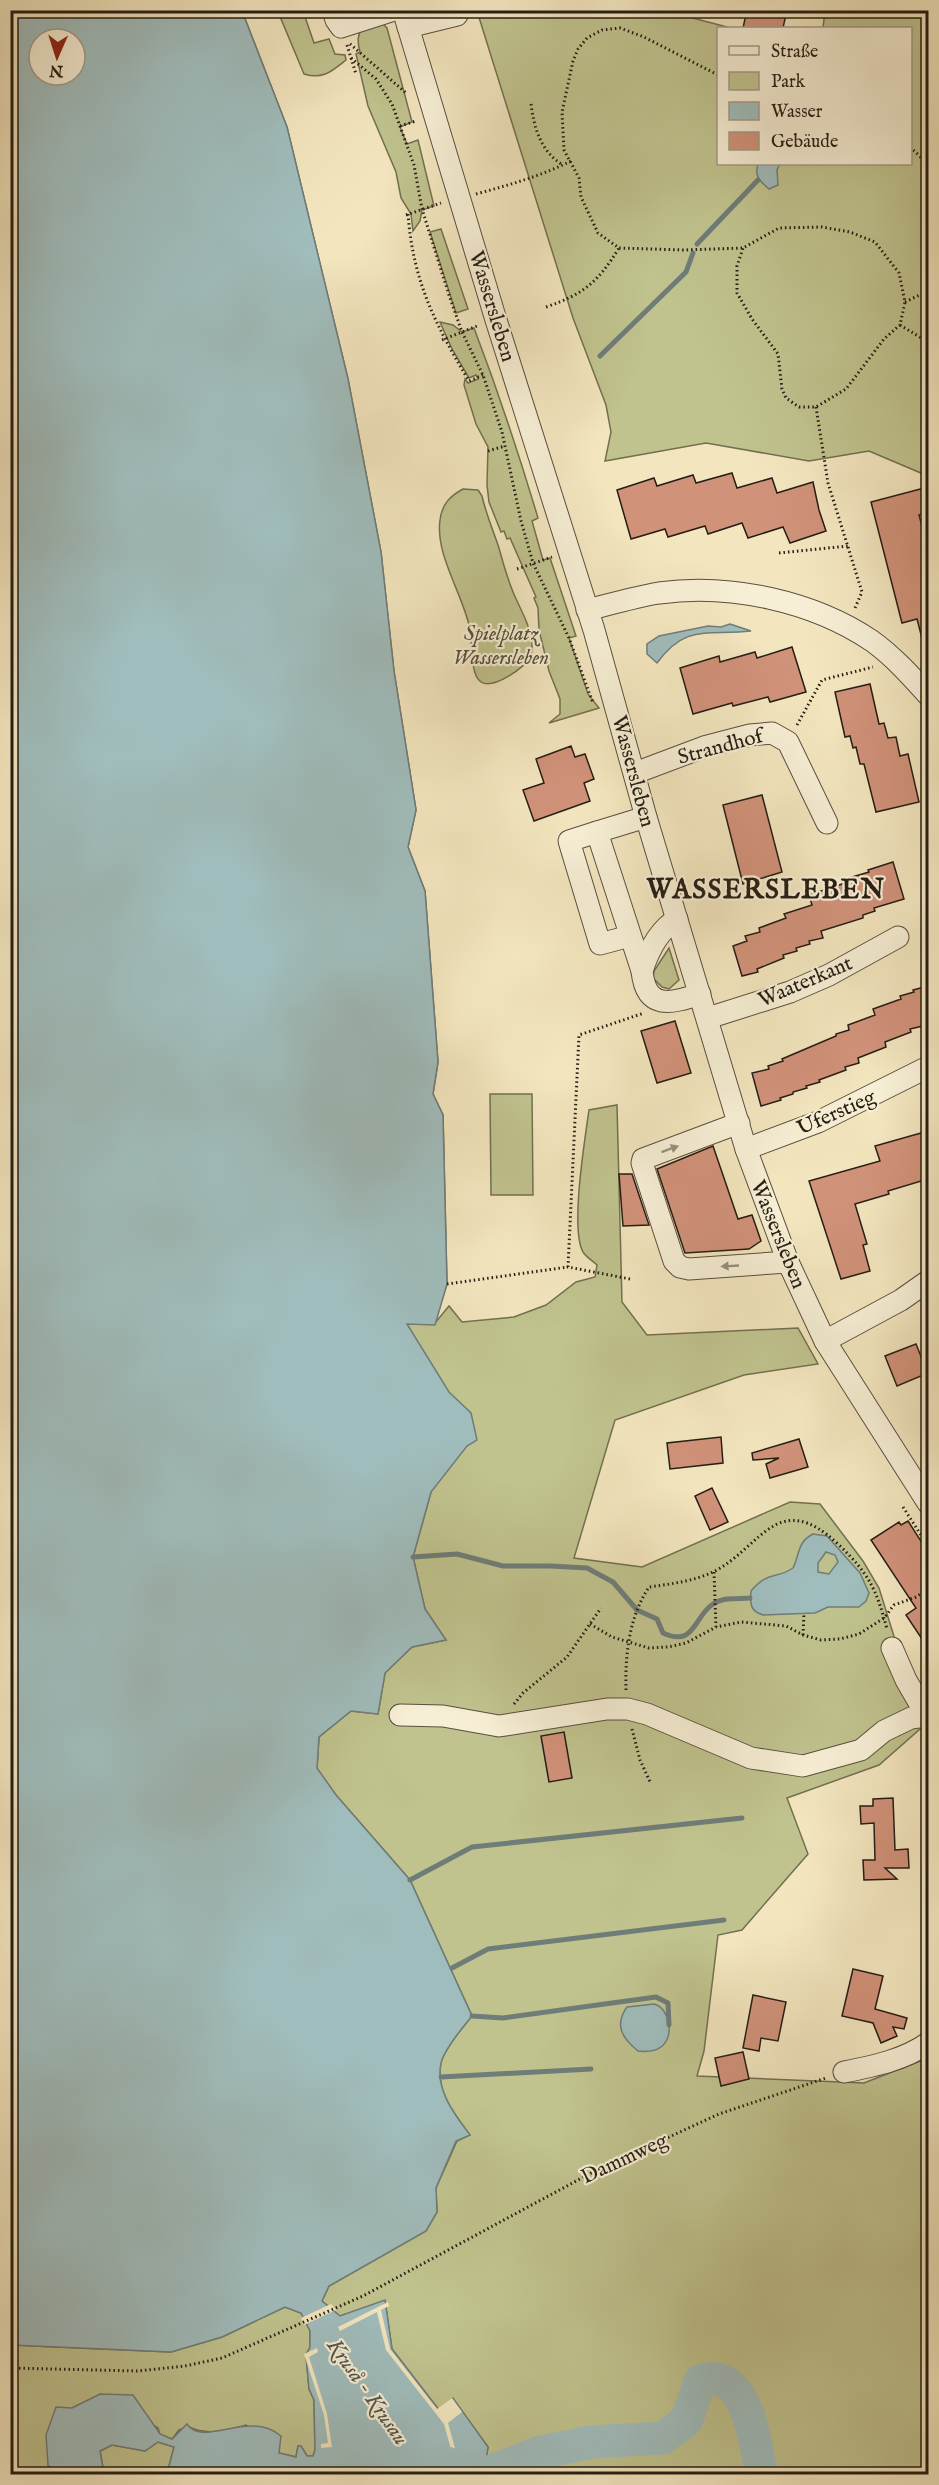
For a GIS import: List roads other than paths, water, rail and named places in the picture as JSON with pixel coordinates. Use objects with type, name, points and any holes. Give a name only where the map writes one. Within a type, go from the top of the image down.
[{"type":"street","points":[[333,10],[341,27],[394,10]]},
{"type":"street","points":[[406,19],[457,15]]},
{"type":"street","name":"Wassersleben","points":[[406,19],[587,610],[646,817],[746,1149],[788,1262],[825,1341],[928,1503]]},
{"type":"street","points":[[587,610],[658,593],[698,591],[747,593],[774,598],[847,626],[873,642],[928,695]]},
{"type":"street","name":"Strandhof","points":[[635,773],[704,747],[750,735],[772,733],[788,742],[827,823]]},
{"type":"street","points":[[630,936],[600,944],[569,840],[646,817]]},
{"type":"street","points":[[597,832],[642,971],[643,988],[654,999],[674,1003],[700,994]]},
{"type":"street","points":[[642,971],[646,956],[667,925],[677,919]]},
{"type":"street","name":"Waaterkant","points":[[708,1018],[790,992],[829,975],[898,937]]},
{"type":"street","name":"Uferstieg","points":[[746,1149],[818,1122],[924,1069]]},
{"type":"street","points":[[739,1124],[643,1159],[642,1163],[674,1262],[680,1267],[689,1269],[788,1262]]},
{"type":"street","points":[[825,1341],[901,1300],[928,1281]]},
{"type":"street","points":[[400,1716],[443,1716],[499,1726],[607,1708],[628,1709],[647,1714],[751,1758],[803,1766],[861,1750],[884,1731],[911,1718],[927,1717],[906,1680],[892,1648]]},
{"type":"street","points":[[844,2072],[881,2065],[918,2050],[928,2043]]},
{"type":"water","points":[[11,11],[242,11],[287,127],[348,379],[381,552],[394,671],[416,810],[408,847],[425,891],[438,1062],[433,1094],[443,1115],[447,1284],[435,1325],[407,1324],[449,1392],[471,1413],[477,1440],[467,1446],[431,1492],[413,1557],[425,1609],[446,1640],[412,1647],[385,1673],[378,1714],[351,1711],[319,1737],[317,1768],[336,1795],[410,1880],[472,2016],[454,2038],[441,2063],[441,2083],[448,2102],[470,2135],[456,2141],[436,2188],[437,2212],[426,2231],[329,2286],[322,2301],[340,2316],[385,2300],[392,2349],[439,2410],[453,2398],[488,2447],[484,2474],[167,2474],[174,2447],[158,2442],[145,2451],[112,2445],[100,2451],[104,2474],[58,2474],[48,2465],[46,2435],[56,2407],[72,2408],[100,2394],[133,2395],[160,2434],[172,2439],[187,2424],[194,2430],[204,2432],[255,2426],[268,2429],[281,2436],[279,2453],[296,2457],[298,2446],[301,2446],[307,2456],[313,2456],[315,2450],[314,2400],[309,2389],[306,2355],[310,2347],[310,2331],[301,2313],[285,2307],[222,2337],[171,2352],[11,2345]]},
{"type":"water","points":[[758,165],[780,165],[777,170],[778,185],[769,189],[757,175]]},
{"type":"water","points":[[730,624],[751,631],[699,634],[688,637],[668,650],[657,663],[647,654],[647,644],[659,636]]},
{"type":"water","points":[[813,1534],[827,1536],[860,1573],[869,1593],[866,1601],[859,1607],[828,1607],[815,1613],[763,1615],[753,1609],[751,1591],[763,1580],[793,1568],[801,1545]],"holes":[[[826,1552],[835,1555],[838,1562],[829,1574],[818,1572],[818,1563]]]},
{"type":"water","points":[[654,2004],[664,2011],[667,2017],[668,2037],[658,2049],[638,2051],[624,2036],[621,2025],[623,2014],[627,2007]]},
{"type":"waterway","points":[[697,244],[758,180]]},
{"type":"waterway","points":[[600,356],[686,272],[693,253]]},
{"type":"waterway","points":[[413,1557],[457,1554],[503,1566],[587,1568],[613,1582],[637,1610],[657,1619],[663,1633],[674,1637],[688,1634],[713,1604],[726,1599],[750,1598]]},
{"type":"waterway","points":[[410,1880],[472,1847],[742,1818]]},
{"type":"waterway","points":[[452,1968],[488,1949],[724,1920]]},
{"type":"waterway","points":[[472,2016],[503,2018],[656,1997],[668,2003],[669,2025]]},
{"type":"waterway","points":[[441,2077],[591,2069]]},
{"type":"waterway","name":"Kruså - Krusau","points":[[440,2461],[484,2474],[537,2453],[591,2442],[663,2438],[687,2420],[700,2381],[716,2379],[729,2384],[739,2395],[752,2427],[761,2474]]},
{"type":"district","name":"WASSERSLEBEN","points":[[766,889]]},
{"type":"park label","name":"Spielplatz Wassersleben","points":[[501,645]]}]
